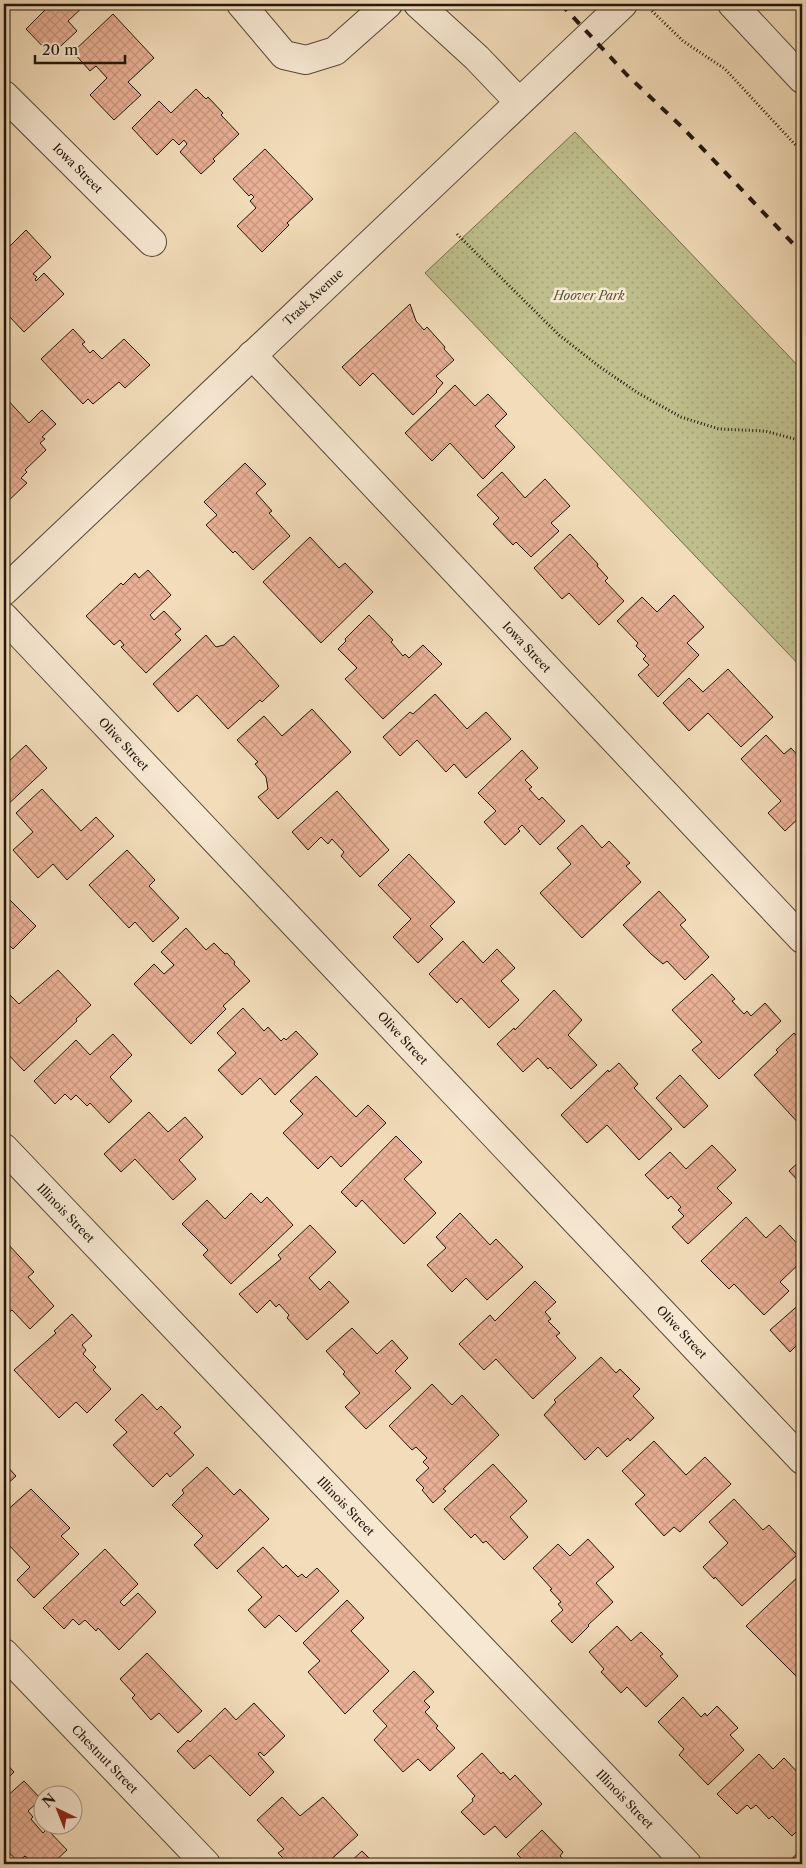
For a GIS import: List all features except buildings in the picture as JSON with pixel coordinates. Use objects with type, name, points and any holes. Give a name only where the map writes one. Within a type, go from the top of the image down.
[{"type":"street","points":[[241,4],[284,55],[306,60],[335,50],[388,4]]},
{"type":"street","points":[[418,4],[477,58],[519,102]]},
{"type":"street","name":"Trask Avenue","points":[[4,591],[623,4]]},
{"type":"street","points":[[732,4],[802,79]]},
{"type":"street","name":"Iowa Street","points":[[4,95],[152,242]]},
{"type":"street","name":"Iowa Street","points":[[252,355],[802,939]]},
{"type":"street","name":"Olive Street","points":[[4,617],[802,1460]]},
{"type":"street","name":"Illinois Street","points":[[4,1148],[687,1864]]},
{"type":"street","name":"Chestnut Street","points":[[4,1653],[206,1864]]},
{"type":"path","points":[[650,10],[683,41],[725,69],[802,152]]},
{"type":"path","points":[[458,234],[559,335],[600,368],[638,393],[682,417],[719,429],[765,431],[802,440]]},
{"type":"green space","name":"Hoover Park","points":[[575,132],[802,370],[802,668],[425,273]]},
{"type":"railway","points":[[561,4],[627,75],[683,128],[802,253]]}]
